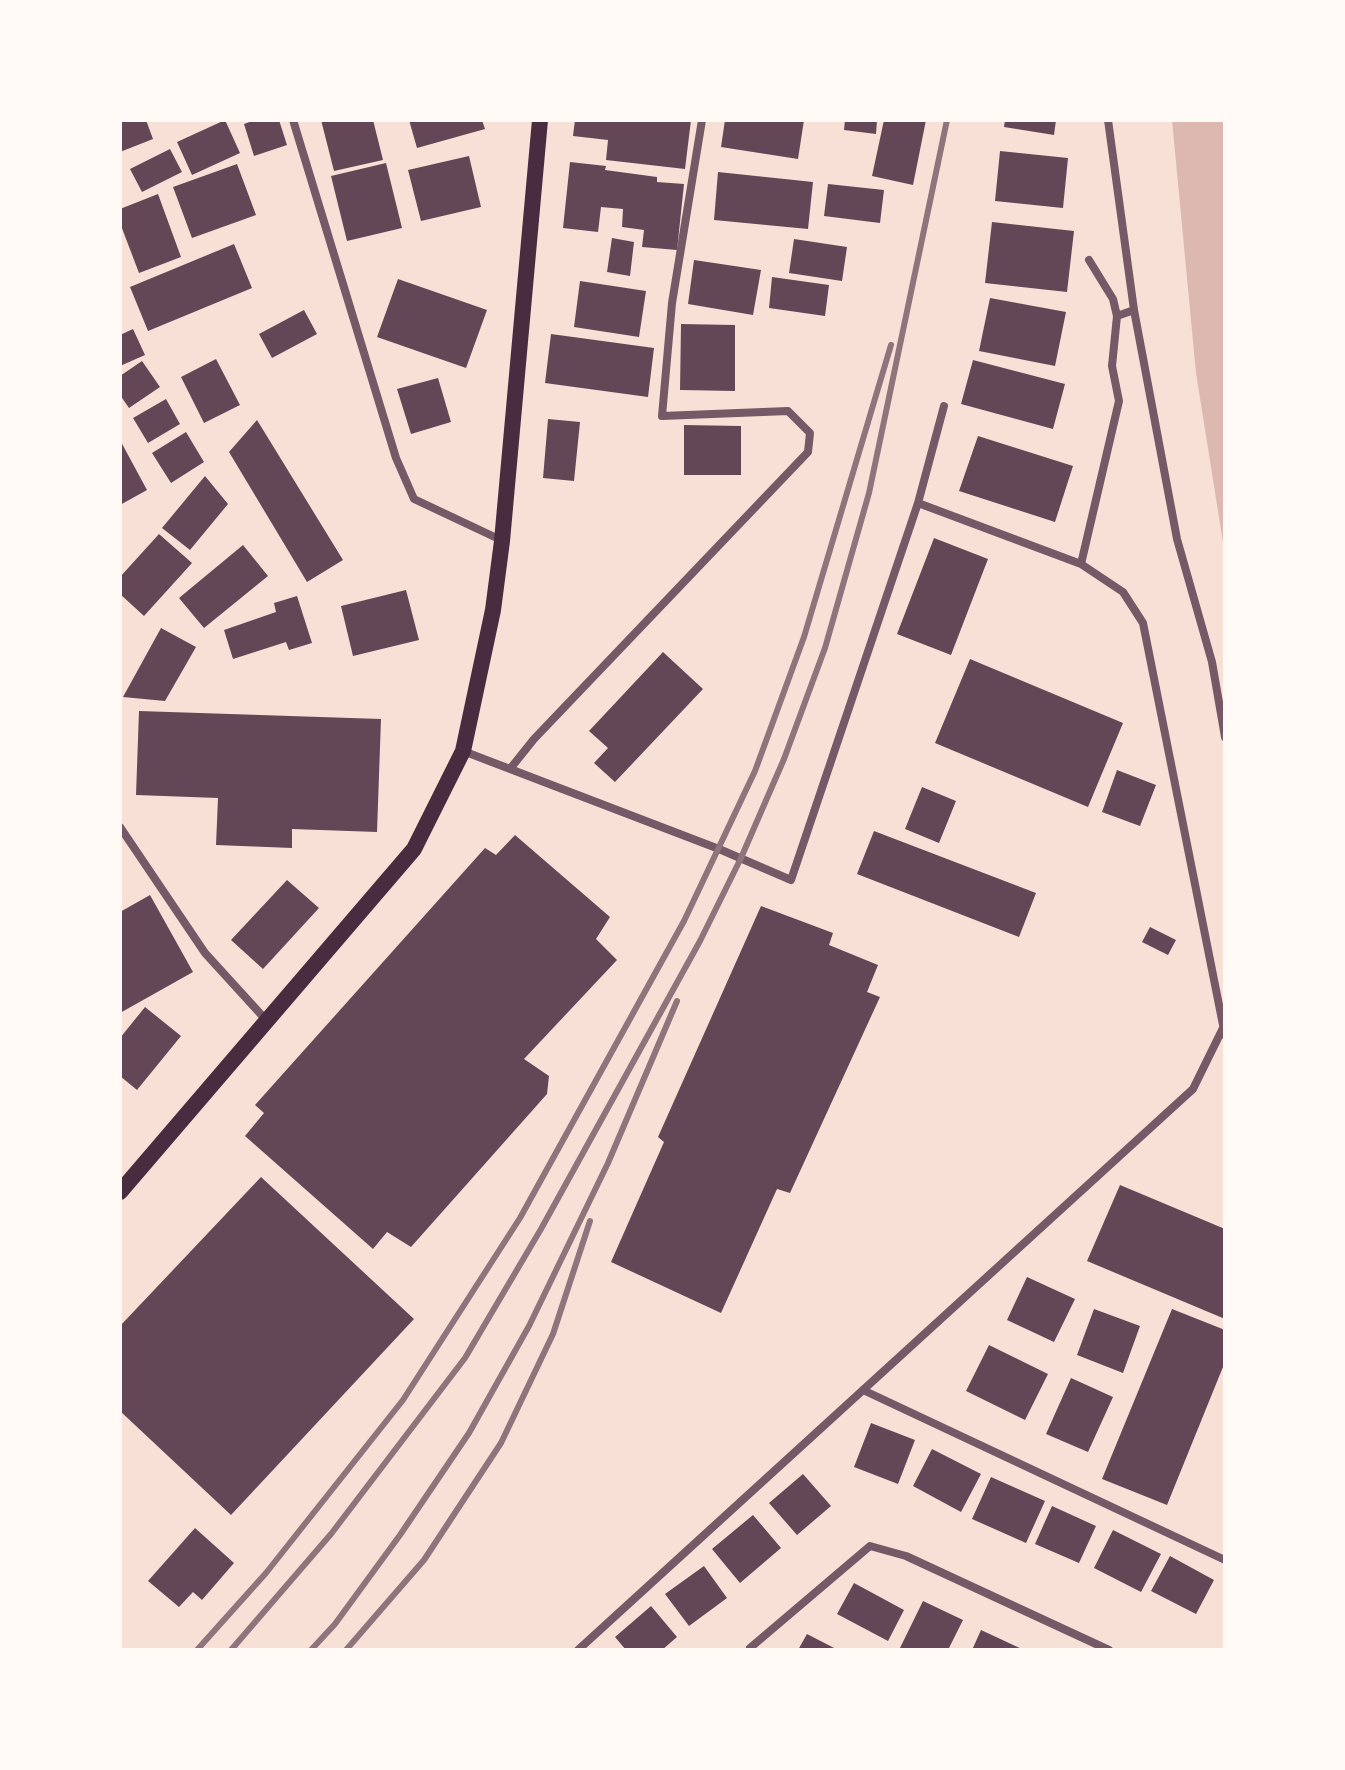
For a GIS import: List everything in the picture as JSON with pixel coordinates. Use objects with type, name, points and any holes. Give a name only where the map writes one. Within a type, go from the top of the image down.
[{"type":"main road","points":[[120,1192],[414,849],[463,751],[493,610],[502,541],[540,120]]},
{"type":"street","points":[[293,120],[396,458],[414,499],[502,541]]},
{"type":"street","points":[[510,769],[534,739],[808,452],[810,433],[788,411],[662,416],[672,303],[702,120]]},
{"type":"street","points":[[1108,120],[1134,310],[1177,539],[1212,662],[1225,737]]},
{"type":"street","points":[[1081,564],[1119,401],[1112,366],[1117,316],[1113,299],[1089,260]]},
{"type":"street","points":[[1117,316],[1134,310]]},
{"type":"street","points":[[463,751],[791,880],[918,503],[944,406]]},
{"type":"street","points":[[578,1650],[1193,1089],[1224,1032],[1143,623],[1123,592],[1081,564],[918,503]]},
{"type":"street","points":[[120,827],[205,953],[267,1022]]},
{"type":"street","points":[[863,1390],[1225,1560]]},
{"type":"street","points":[[750,1648],[870,1546],[906,1556],[1109,1650]]},
{"type":"shaded area","points":[[1172,120],[1225,120],[1225,555],[1196,373]]},
{"type":"building","points":[[120,120],[146,120],[153,139],[120,152]]},
{"type":"building","points":[[225,120],[240,153],[192,175],[177,142]]},
{"type":"building","points":[[255,120],[279,120],[287,145],[254,156],[244,124]]},
{"type":"building","points":[[321,120],[373,120],[383,160],[334,171]]},
{"type":"building","points":[[409,120],[482,120],[485,129],[417,148]]},
{"type":"building","points":[[575,120],[691,120],[685,169],[606,160],[608,140],[573,136]]},
{"type":"building","points":[[725,120],[804,120],[798,159],[721,147]]},
{"type":"building","points":[[845,120],[877,120],[876,134],[844,130]]},
{"type":"building","points":[[884,120],[926,120],[913,185],[872,176]]},
{"type":"building","points":[[1005,120],[1056,120],[1054,135],[1004,127]]},
{"type":"building","points":[[170,149],[182,172],[142,192],[130,169]]},
{"type":"building","points":[[1000,151],[1068,158],[1063,208],[995,201]]},
{"type":"building","points":[[469,156],[481,207],[421,221],[408,170]]},
{"type":"building","points":[[570,162],[657,177],[657,182],[684,184],[677,250],[642,247],[644,230],[622,227],[623,209],[601,207],[598,232],[563,228]]},
{"type":"building","points":[[386,163],[402,228],[347,241],[331,176]]},
{"type":"building","points":[[237,164],[256,215],[192,238],[173,187]]},
{"type":"building","points":[[718,172],[813,182],[808,229],[714,220]]},
{"type":"building","points":[[828,184],[884,190],[880,223],[824,216]]},
{"type":"building","points":[[158,194],[181,257],[139,273],[120,223],[120,209]]},
{"type":"building","points":[[992,222],[1074,231],[1067,292],[985,283]]},
{"type":"building","points":[[612,238],[634,242],[630,276],[607,272]]},
{"type":"building","points":[[794,239],[847,247],[842,281],[789,273]]},
{"type":"building","points":[[234,244],[252,288],[148,331],[130,287]]},
{"type":"building","points":[[694,260],[761,270],[753,315],[688,304]]},
{"type":"building","points":[[772,277],[829,285],[825,316],[769,308]]},
{"type":"building","points":[[398,279],[487,310],[466,368],[377,337]]},
{"type":"building","points":[[580,281],[646,291],[639,337],[574,327]]},
{"type":"building","points":[[990,298],[1066,312],[1055,366],[979,351]]},
{"type":"building","points":[[304,310],[317,334],[272,358],[259,334]]},
{"type":"building","points":[[681,324],[735,325],[735,391],[680,390]]},
{"type":"building","points":[[133,329],[145,355],[120,366],[120,335]]},
{"type":"building","points":[[551,334],[654,348],[648,397],[545,383]]},
{"type":"building","points":[[216,359],[240,405],[204,423],[181,377]]},
{"type":"building","points":[[973,360],[1065,384],[1053,429],[961,404]]},
{"type":"building","points":[[142,361],[160,387],[129,408],[120,395],[120,376]]},
{"type":"building","points":[[438,378],[451,422],[411,434],[397,389]]},
{"type":"building","points":[[166,399],[180,424],[148,443],[133,418]]},
{"type":"building","points":[[548,419],[580,422],[574,481],[543,478]]},
{"type":"building","points":[[257,420],[343,560],[307,582],[229,452]]},
{"type":"building","points":[[684,425],[741,426],[741,475],[684,475]]},
{"type":"building","points":[[186,432],[204,462],[171,483],[152,453]]},
{"type":"building","points":[[978,436],[1073,466],[1055,522],[959,491]]},
{"type":"building","points":[[120,440],[147,490],[120,505]]},
{"type":"building","points":[[205,476],[228,504],[190,550],[162,528]]},
{"type":"building","points":[[159,534],[192,563],[144,616],[120,594],[120,577]]},
{"type":"building","points":[[934,538],[988,559],[951,655],[897,634]]},
{"type":"building","points":[[243,545],[268,576],[204,628],[179,598]]},
{"type":"building","points":[[406,590],[419,640],[353,656],[341,606]]},
{"type":"building","points":[[297,596],[312,643],[289,650],[286,642],[233,659],[224,630],[276,612],[274,603]]},
{"type":"building","points":[[161,628],[196,647],[165,701],[123,697]]},
{"type":"building","points":[[663,652],[703,689],[615,782],[594,763],[608,748],[589,731]]},
{"type":"building","points":[[970,659],[1123,723],[1088,807],[935,743]]},
{"type":"building","points":[[139,711],[381,719],[377,832],[292,829],[292,848],[216,845],[218,798],[136,795]]},
{"type":"building","points":[[1117,770],[1156,785],[1140,826],[1102,812]]},
{"type":"building","points":[[922,787],[956,801],[939,843],[905,829]]},
{"type":"building","points":[[874,831],[1036,893],[1019,937],[857,874]]},
{"type":"building","points":[[515,835],[610,917],[596,939],[617,960],[524,1059],[549,1076],[547,1094],[411,1247],[387,1232],[373,1249],[245,1136],[264,1113],[255,1105],[485,848],[496,855]]},
{"type":"building","points":[[287,880],[319,908],[263,969],[231,940]]},
{"type":"building","points":[[150,895],[193,972],[120,1013],[120,912]]},
{"type":"building","points":[[761,906],[833,933],[829,945],[878,965],[867,992],[880,997],[790,1193],[777,1189],[721,1313],[611,1262],[664,1142],[658,1137]]},
{"type":"building","points":[[1150,927],[1176,940],[1168,955],[1142,942]]},
{"type":"building","points":[[145,1007],[181,1036],[137,1090],[120,1076],[120,1038]]},
{"type":"building","points":[[261,1177],[414,1319],[231,1515],[120,1411],[120,1326]]},
{"type":"building","points":[[1120,1185],[1225,1229],[1225,1319],[1087,1261]]},
{"type":"building","points":[[1027,1277],[1075,1299],[1054,1342],[1007,1320]]},
{"type":"building","points":[[1094,1309],[1140,1326],[1123,1373],[1077,1355]]},
{"type":"building","points":[[1172,1309],[1225,1330],[1225,1362],[1167,1505],[1102,1479]]},
{"type":"building","points":[[989,1345],[1048,1374],[1025,1420],[966,1391]]},
{"type":"building","points":[[1071,1378],[1113,1397],[1088,1452],[1046,1434]]},
{"type":"building","points":[[871,1423],[915,1440],[898,1484],[854,1467]]},
{"type":"building","points":[[932,1449],[981,1474],[961,1512],[913,1486]]},
{"type":"building","points":[[803,1474],[831,1506],[797,1535],[769,1503]]},
{"type":"building","points":[[991,1477],[1045,1501],[1026,1543],[972,1519]]},
{"type":"building","points":[[1052,1506],[1096,1526],[1079,1563],[1035,1544]]},
{"type":"building","points":[[753,1515],[781,1548],[740,1583],[712,1549]]},
{"type":"building","points":[[195,1528],[234,1563],[202,1600],[193,1592],[179,1607],[148,1581]]},
{"type":"building","points":[[1113,1530],[1161,1554],[1141,1592],[1094,1568]]},
{"type":"building","points":[[1170,1556],[1214,1580],[1196,1614],[1151,1591]]},
{"type":"building","points":[[704,1566],[727,1598],[689,1626],[665,1594]]},
{"type":"building","points":[[854,1583],[904,1610],[888,1641],[837,1614]]},
{"type":"building","points":[[923,1601],[963,1620],[948,1650],[899,1650]]},
{"type":"building","points":[[651,1606],[677,1637],[662,1650],[626,1650],[615,1637]]},
{"type":"building","points":[[981,1630],[1024,1650],[972,1650]]},
{"type":"building","points":[[807,1634],[838,1650],[798,1650]]},
{"type":"railway","points":[[231,1650],[331,1534],[465,1358],[541,1229],[700,941],[741,858],[784,759],[825,648],[869,493],[947,120]]},
{"type":"railway","points":[[197,1650],[266,1573],[403,1400],[520,1218],[684,921],[755,771],[804,637],[891,345]]},
{"type":"railway","points":[[311,1650],[335,1624],[400,1535],[469,1433],[529,1326],[608,1163],[677,1001]]},
{"type":"railway","points":[[346,1650],[424,1560],[501,1443],[553,1334],[590,1221]]}]
